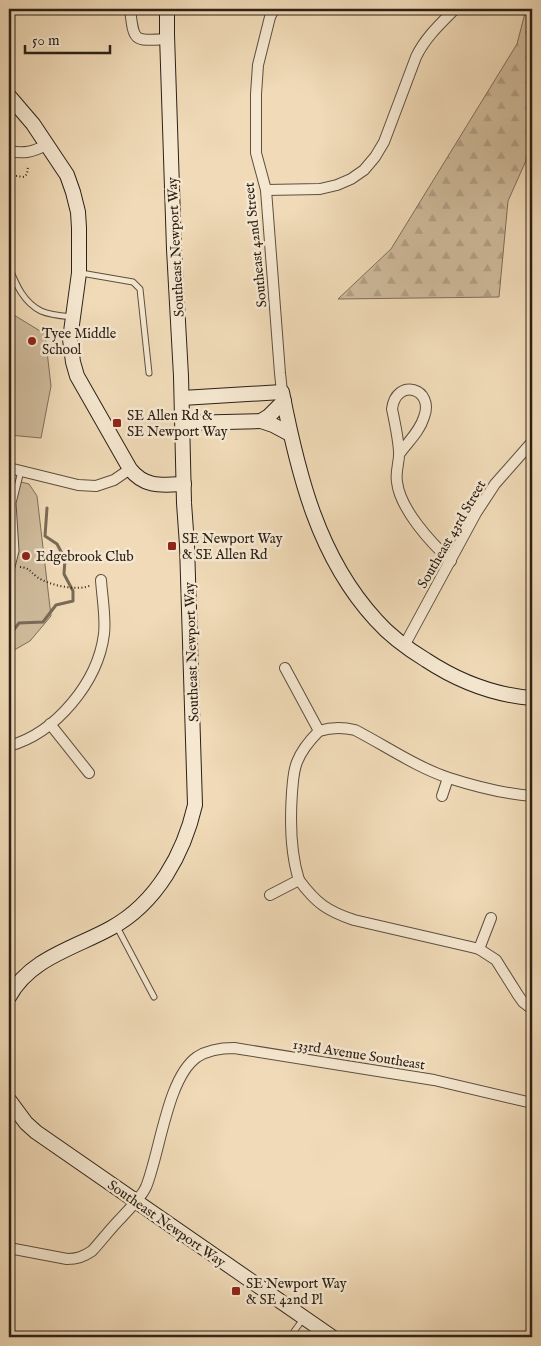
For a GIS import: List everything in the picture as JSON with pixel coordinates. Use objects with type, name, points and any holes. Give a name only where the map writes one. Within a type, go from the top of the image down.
[{"type":"main road","name":"Southeast Newport Way","points":[[9,998],[19,982],[31,970],[48,958],[116,925],[149,898],[184,844],[195,805],[167,9]]},
{"type":"main road","points":[[9,96],[33,124],[67,176],[78,212],[79,273],[70,339],[77,376],[130,469],[139,479],[155,484],[184,484]]},
{"type":"main road","points":[[182,398],[283,396]]},
{"type":"main road","points":[[261,421],[269,416],[283,396]]},
{"type":"main road","points":[[283,396],[293,448],[312,513],[323,540],[337,567],[376,621],[404,646],[436,667],[461,680],[501,693],[532,698]]},
{"type":"main road","points":[[182,423],[261,421],[290,434]]},
{"type":"main road","name":"Southeast Newport Way","points":[[9,1100],[26,1123],[36,1132],[332,1337]]},
{"type":"street","points":[[130,9],[133,31],[138,38],[145,40],[167,39]]},
{"type":"street","name":"Southeast 42nd Street","points":[[274,9],[270,16],[258,65],[256,153],[266,190],[283,396]]},
{"type":"street","points":[[266,190],[320,189],[351,179],[364,170],[375,158],[384,142],[422,45],[455,9]]},
{"type":"street","points":[[9,151],[32,152],[46,145]]},
{"type":"street","points":[[400,453],[419,428],[427,407],[421,394],[416,390],[401,392],[393,403],[392,409],[400,453],[396,480],[399,494],[406,507],[428,539],[451,561]]},
{"type":"street","name":"Southeast 43rd Street","points":[[404,646],[476,513],[495,484],[529,453],[532,442]]},
{"type":"street","points":[[9,468],[78,485],[96,486],[114,480],[130,469]]},
{"type":"street","points":[[9,746],[30,737],[50,724],[65,712],[81,692],[100,652],[104,633],[101,580]]},
{"type":"street","points":[[286,668],[319,731]]},
{"type":"street","points":[[50,724],[89,773]]},
{"type":"street","points":[[532,796],[500,791],[448,778],[355,730],[344,727],[332,727],[319,731],[308,742],[296,763],[290,817],[294,865],[299,880],[320,904],[341,916],[479,949],[496,960],[523,1002],[532,1009]]},
{"type":"street","points":[[442,796],[448,778]]},
{"type":"street","points":[[270,895],[299,880]]},
{"type":"street","points":[[479,949],[490,918]]},
{"type":"street","name":"133rd Avenue Southeast","points":[[136,1202],[145,1188],[173,1094],[180,1078],[186,1068],[197,1057],[220,1048],[234,1048],[434,1080],[532,1103]]},
{"type":"street","points":[[9,1248],[67,1259],[85,1256],[92,1252],[136,1202]]},
{"type":"lane","points":[[9,267],[16,284],[28,302],[42,312],[72,317]]},
{"type":"lane","points":[[79,273],[132,282],[140,289],[149,373]]},
{"type":"lane","points":[[9,577],[16,551],[13,503],[21,471]]},
{"type":"lane","points":[[116,925],[154,997]]},
{"type":"lane","points":[[290,1337],[304,1318]]},
{"type":"path","points":[[9,175],[24,177],[27,174],[28,167]]},
{"type":"path","points":[[12,566],[29,569],[37,577],[60,586],[88,587]]},
{"type":"green space","points":[[526,9],[532,9],[532,147],[508,201],[499,297],[338,299],[391,249],[517,44]]},
{"type":"green space","points":[[9,312],[45,334],[51,386],[41,438],[9,435]]},
{"type":"green space","name":"Edgebrook Club","points":[[9,479],[29,484],[37,496],[51,616],[30,641],[9,653]]},
{"type":"waterway","points":[[9,636],[19,623],[43,622],[56,605],[73,601],[73,591],[64,574],[65,559],[57,544],[45,536],[47,508]]},
{"type":"place","name":"Tyee Middle School","points":[[32,341]]},
{"type":"place","name":"SE Allen Rd & SE Newport Way","points":[[117,423]]},
{"type":"place","name":"SE Newport Way & SE Allen Rd","points":[[172,546]]},
{"type":"place","name":"Edgebrook Club","points":[[26,556]]},
{"type":"place","name":"SE Newport Way & SE 42nd Pl","points":[[236,1291]]}]
